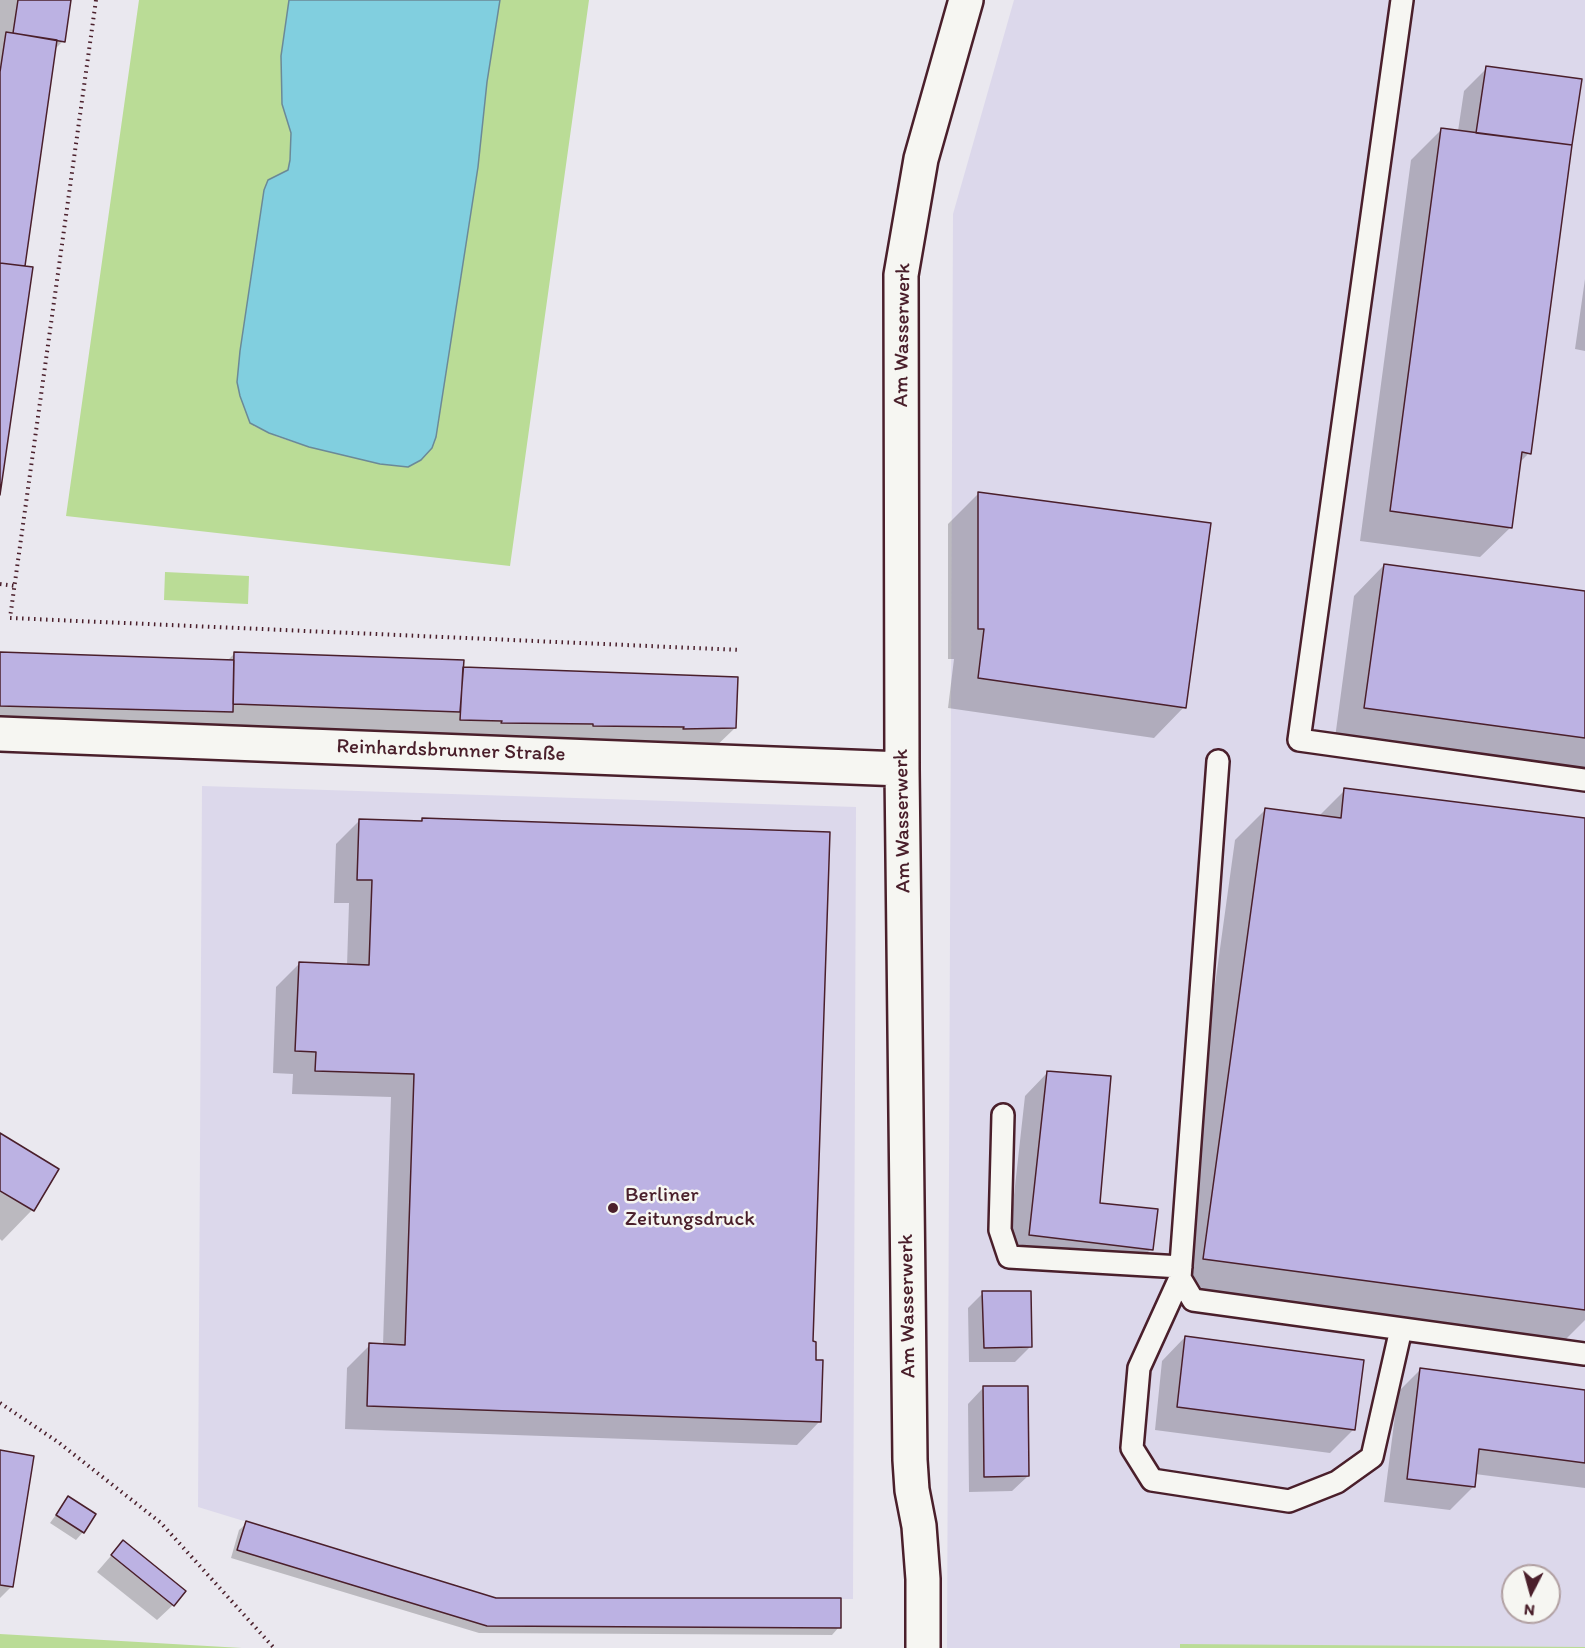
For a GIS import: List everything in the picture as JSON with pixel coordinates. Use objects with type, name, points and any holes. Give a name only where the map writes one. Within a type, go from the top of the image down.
[{"type":"street","name":"Am Wasserwerk","points":[[923,1648],[923,1579],[910,1460],[902,769],[901,275],[921,159],[966,0]]},
{"type":"street","name":"Reinhardsbrunner Straße","points":[[0,734],[902,769]]},
{"type":"lane","points":[[1402,0],[1299,740],[1585,780]]},
{"type":"lane","points":[[1218,761],[1180,1273],[1139,1368],[1132,1448],[1152,1480],[1289,1501],[1337,1482],[1372,1457],[1401,1329]]},
{"type":"lane","points":[[1003,1115],[1000,1230],[1009,1257],[1180,1273]]},
{"type":"lane","points":[[1180,1273],[1193,1300],[1585,1354]]},
{"type":"path","points":[[96,0],[10,618],[740,650]]},
{"type":"path","points":[[0,584],[15,586]]},
{"type":"path","points":[[0,1403],[58,1442],[161,1523],[274,1648]]},
{"type":"shaded area","points":[[1014,0],[1585,0],[1585,1648],[947,1648],[953,214]]},
{"type":"shaded area","points":[[202,786],[856,807],[853,1599],[496,1598],[198,1507]]},
{"type":"green space","points":[[139,0],[289,0],[281,56],[282,104],[291,133],[290,160],[288,170],[268,180],[254,426],[309,447],[380,464],[408,467],[436,437],[478,167],[487,82],[500,0],[589,0],[510,566],[66,516]]},
{"type":"green space","points":[[165,572],[249,576],[248,604],[164,600]]},
{"type":"green space","points":[[0,1634],[242,1648],[0,1648]]},
{"type":"green space","points":[[1180,1644],[1585,1647],[1585,1648],[1180,1648]]},
{"type":"water","points":[[289,0],[500,0],[487,82],[478,167],[436,437],[432,448],[421,460],[408,467],[380,464],[309,447],[269,433],[250,423],[240,396],[237,382],[240,351],[264,190],[268,180],[288,170],[290,160],[291,133],[282,104],[281,56]]},
{"type":"building","points":[[18,0],[71,0],[65,42],[13,33]]},
{"type":"building","points":[[6,32],[57,40],[25,266],[0,263],[0,72]]},
{"type":"building","points":[[1486,66],[1582,79],[1572,145],[1476,133]]},
{"type":"building","points":[[1441,128],[1572,145],[1531,454],[1522,452],[1512,528],[1390,511]]},
{"type":"building","points":[[0,263],[33,267],[0,495]]},
{"type":"building","points":[[978,492],[1211,523],[1186,708],[978,678],[984,629],[978,629]]},
{"type":"building","points":[[1384,564],[1585,591],[1585,738],[1364,708]]},
{"type":"building","points":[[0,652],[234,660],[233,712],[0,706]]},
{"type":"building","points":[[234,652],[464,660],[460,712],[233,704]]},
{"type":"building","points":[[463,667],[738,677],[736,728],[683,729],[684,727],[593,726],[593,724],[460,720]]},
{"type":"building","points":[[1344,788],[1585,818],[1585,1310],[1203,1259],[1265,808],[1341,818]]},
{"type":"building","name":"Berliner Zeitungsdruck","points":[[422,818],[830,832],[813,1341],[816,1342],[816,1360],[823,1360],[821,1422],[367,1406],[369,1343],[405,1345],[414,1074],[315,1071],[316,1052],[295,1051],[299,962],[369,965],[372,880],[357,880],[359,819],[422,821]]},
{"type":"building","points":[[1047,1071],[1111,1076],[1100,1203],[1158,1209],[1153,1250],[1029,1235]]},
{"type":"building","points":[[0,1133],[59,1169],[34,1211],[0,1191]]},
{"type":"building","points":[[982,1291],[1031,1291],[1032,1347],[984,1348]]},
{"type":"building","points":[[1185,1336],[1364,1360],[1355,1430],[1177,1407]]},
{"type":"building","points":[[1420,1368],[1585,1390],[1585,1463],[1479,1449],[1475,1487],[1407,1479]]},
{"type":"building","points":[[983,1386],[1028,1386],[1029,1476],[984,1477]]},
{"type":"building","points":[[0,1450],[34,1456],[13,1587],[0,1585]]},
{"type":"building","points":[[68,1496],[96,1514],[84,1533],[56,1515]]},
{"type":"building","points":[[246,1521],[496,1598],[841,1598],[841,1628],[487,1626],[237,1550]]},
{"type":"building","points":[[123,1540],[186,1591],[174,1606],[111,1555]]},
{"type":"place","name":"Berliner Zeitungsdruck","points":[[613,1208]]}]
